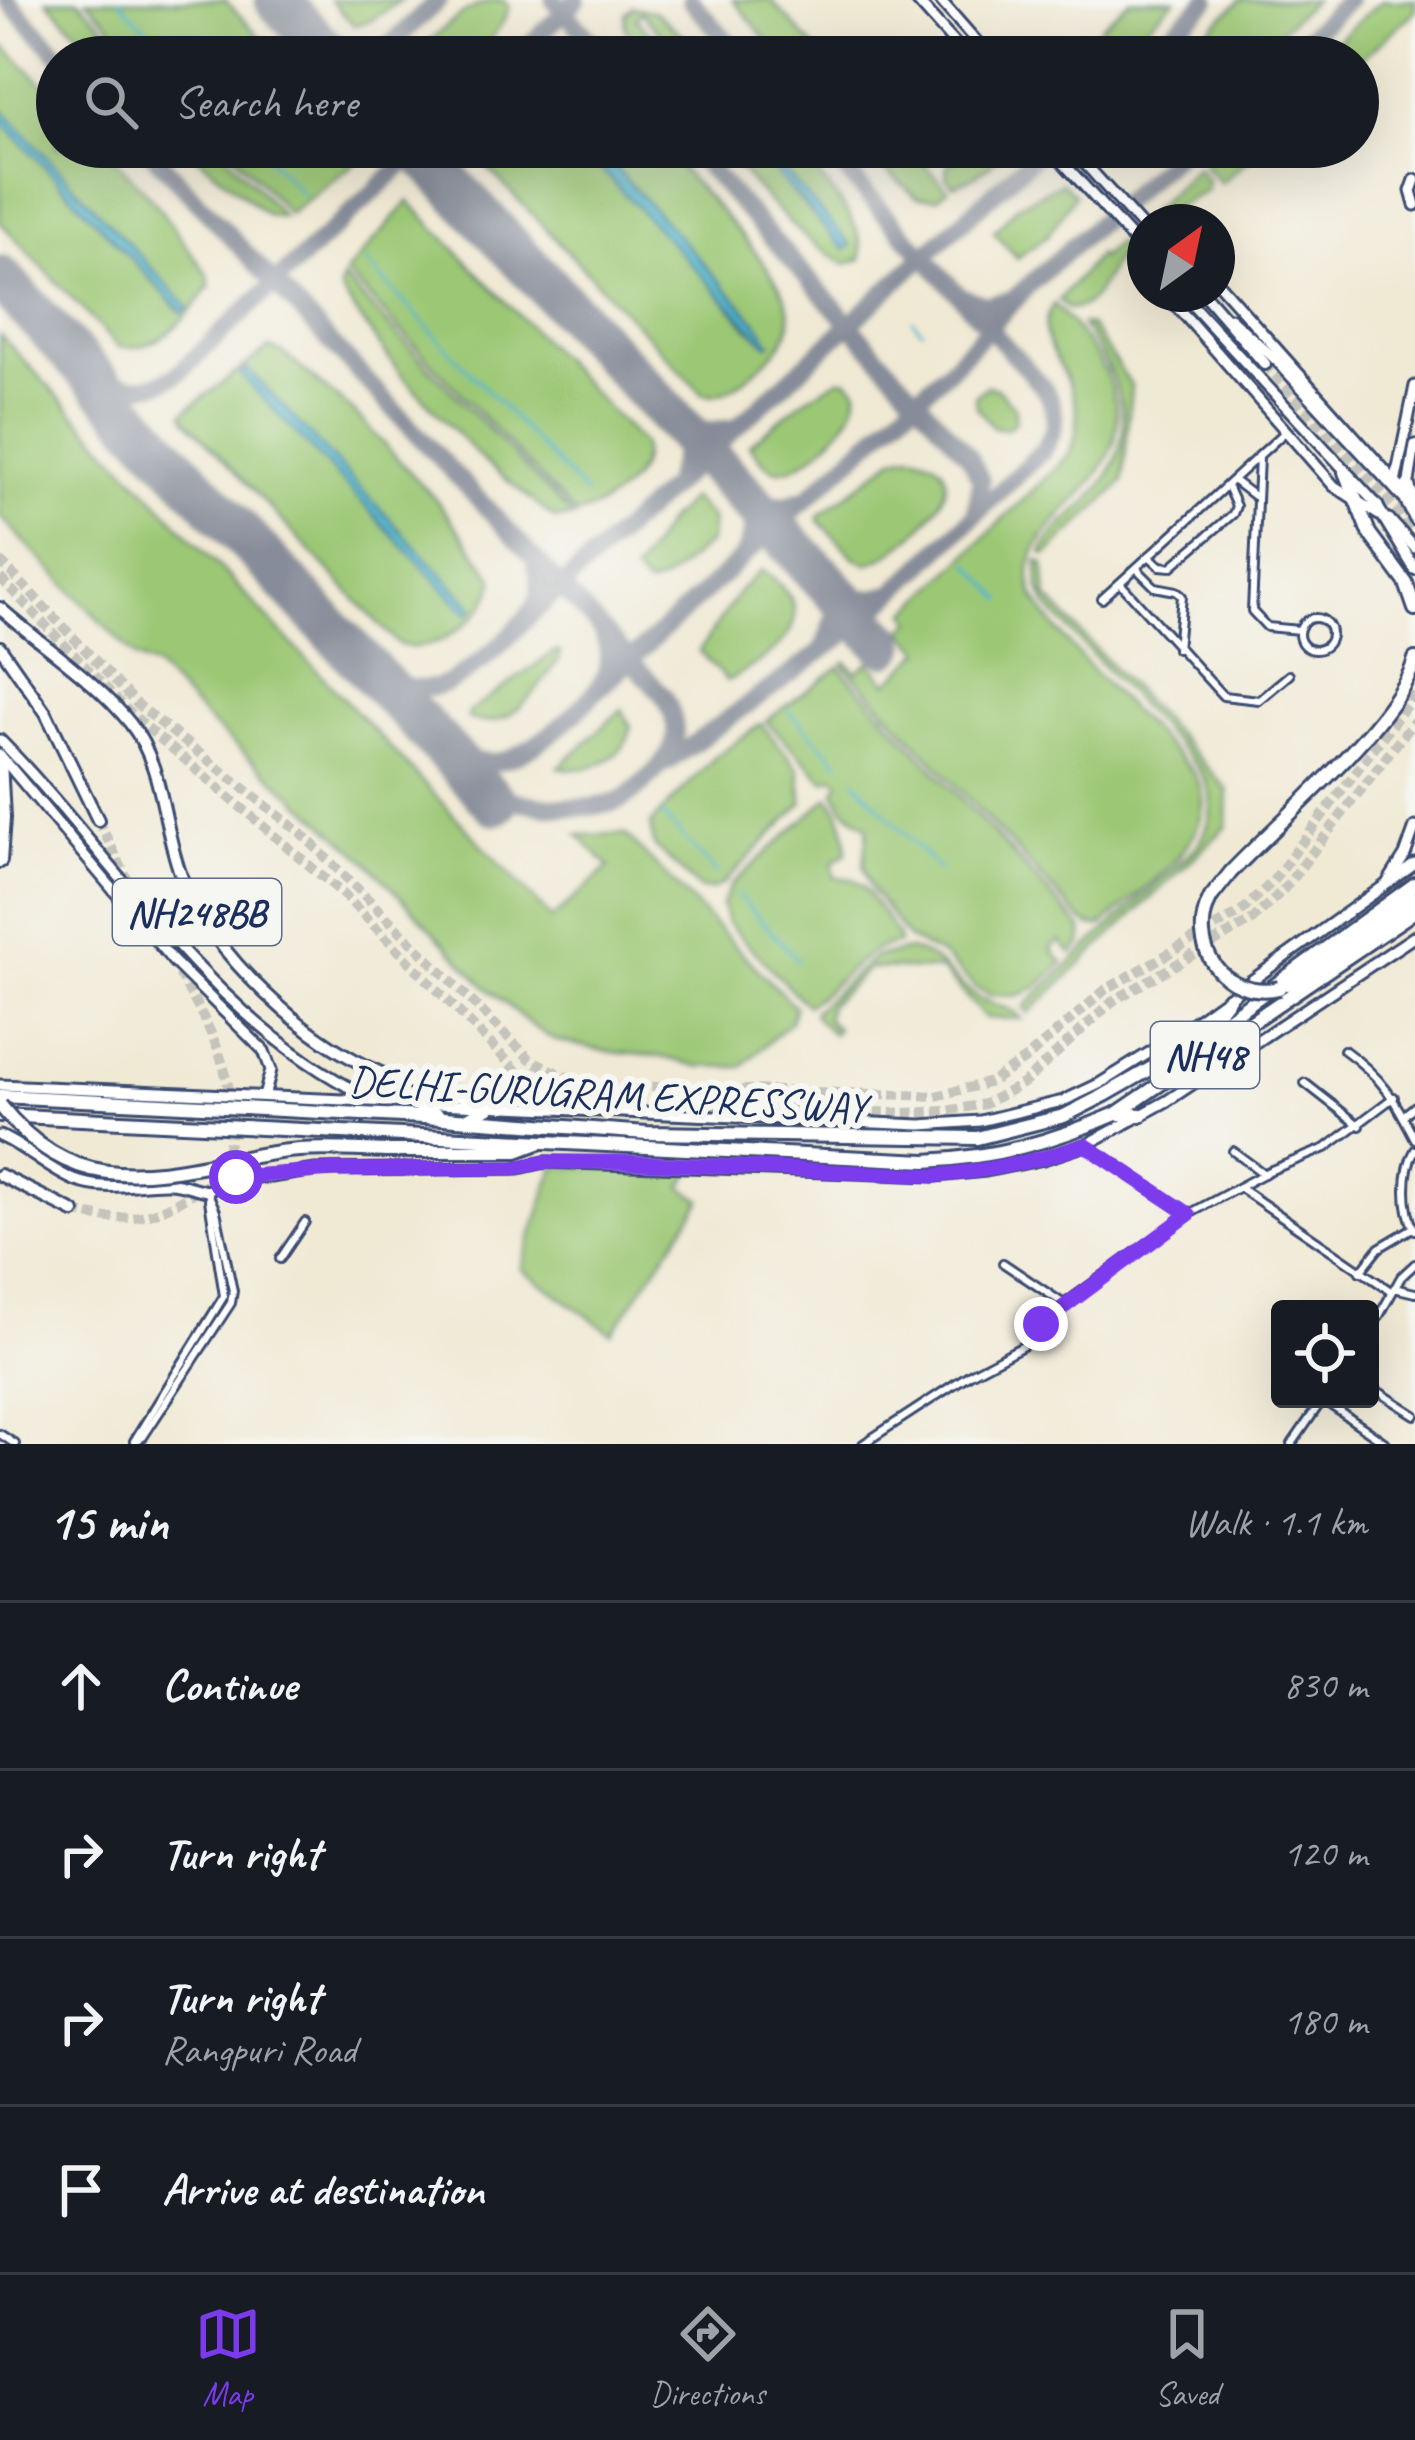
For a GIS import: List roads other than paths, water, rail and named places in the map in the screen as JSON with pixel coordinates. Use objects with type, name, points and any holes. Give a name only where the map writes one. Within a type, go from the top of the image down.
[{"type":"highway","points":[[1220,312],[1265,364]]},
{"type":"highway","points":[[1345,472],[1369,533],[1406,584],[1415,609]]},
{"type":"highway","points":[[1375,503],[1415,569]]},
{"type":"highway","name":"NH248BB","points":[[0,608],[130,723],[153,765],[169,836],[198,912],[267,996],[381,1073],[497,1107]]},
{"type":"highway","points":[[0,647],[46,713],[98,820]]},
{"type":"highway","points":[[1415,659],[1400,695],[1373,728],[1224,879],[1204,914],[1202,941],[1208,958],[1234,984],[1252,990],[1279,988],[1319,966],[1415,898]]},
{"type":"highway","points":[[0,758],[0,861]]},
{"type":"highway","name":"NH48","points":[[1192,1045],[1385,897],[1415,884]]},
{"type":"highway","name":"NH48","points":[[1116,1114],[1415,911]]},
{"type":"highway","points":[[1192,1045],[1228,998]]},
{"type":"highway","name":"DELHI-GURUGRAM EXPRESSWAY","points":[[0,1096],[647,1133],[976,1138],[1064,1116],[1192,1045]]},
{"type":"highway","points":[[412,1102],[443,1118]]},
{"type":"highway","points":[[0,1105],[33,1143],[63,1161],[130,1174],[184,1171],[295,1150],[517,1150],[542,1141]]},
{"type":"highway","points":[[467,1120],[497,1107]]},
{"type":"highway","points":[[1116,1114],[1142,1115]]},
{"type":"highway","name":"DELHI-GURUGRAM EXPRESSWAY","points":[[0,1115],[926,1161],[979,1158],[1070,1134],[1116,1114]]},
{"type":"highway","points":[[0,1175],[74,1212]]},
{"type":"main road","points":[[916,0],[948,36]]},
{"type":"main road","points":[[940,0],[972,36]]},
{"type":"main road","points":[[1068,168],[1127,233]]},
{"type":"main road","points":[[1089,168],[1127,210]]},
{"type":"main road","points":[[1415,180],[1411,191],[1415,205]]},
{"type":"main road","points":[[1235,302],[1404,493],[1415,520]]},
{"type":"main road","points":[[1181,312],[1334,486],[1374,509],[1387,523]]},
{"type":"main road","points":[[1198,312],[1415,548]]},
{"type":"main road","points":[[1224,312],[1404,493]]},
{"type":"main road","points":[[1404,493],[1415,386]]},
{"type":"main road","points":[[1404,493],[1415,446]]},
{"type":"main road","points":[[0,740],[212,980],[291,1053],[374,1100]]},
{"type":"main road","points":[[0,758],[173,961],[264,1051],[271,1070],[265,1094]]},
{"type":"main road","points":[[1385,897],[1415,827]]},
{"type":"main road","points":[[0,1084],[921,1125],[980,1121],[1051,1105],[1087,1091],[1385,897],[1415,864]]},
{"type":"main road","points":[[0,1136],[76,1180],[118,1188],[168,1182],[208,1194],[236,1177],[333,1170],[514,1168],[545,1162],[935,1176],[986,1172],[1085,1145],[1142,1115],[1415,936]]},
{"type":"main road","points":[[497,1107],[521,1124]]},
{"type":"street","points":[[1102,599],[1288,430]]},
{"type":"street","points":[[1258,457],[1252,611],[1268,627],[1299,630]]},
{"type":"street","points":[[1230,483],[1256,497]]},
{"type":"street","points":[[1150,556],[1160,566],[1171,567],[1233,514],[1236,506],[1230,483]]},
{"type":"street","points":[[1137,569],[1155,587],[1182,596],[1177,649]]},
{"type":"street","points":[[1120,583],[1226,697],[1261,699],[1289,675]]},
{"type":"street","points":[[1317,618],[1328,625],[1330,637],[1324,647],[1312,650],[1301,643],[1299,630],[1305,620],[1317,618]]},
{"type":"street","points":[[1344,1050],[1373,1070],[1394,1097],[1415,1139]]},
{"type":"street","points":[[1304,1083],[1360,1126]]},
{"type":"street","points":[[863,1444],[970,1374],[1023,1346],[1064,1304],[1189,1214],[1326,1148],[1394,1097]]},
{"type":"street","points":[[1403,1116],[1415,1106]]},
{"type":"street","points":[[1085,1145],[1189,1214]]},
{"type":"street","points":[[1360,1272],[1378,1248],[1414,1229],[1406,1205],[1410,1157],[1415,1150]]},
{"type":"street","points":[[1233,1151],[1264,1174]]},
{"type":"street","points":[[1240,1188],[1360,1272],[1393,1290],[1415,1293]]},
{"type":"street","points":[[133,1443],[224,1296],[208,1194]]},
{"type":"street","points":[[280,1259],[305,1222]]},
{"type":"street","points":[[1004,1263],[1064,1304]]},
{"type":"street","points":[[1379,1316],[1415,1264]]},
{"type":"street","points":[[1379,1391],[1415,1414]]},
{"type":"street","points":[[1292,1444],[1317,1408]]},
{"type":"street","points":[[1336,1408],[1387,1444]]},
{"type":"street","points":[[0,1434],[15,1444]]},
{"type":"water","points":[[0,107],[36,145],[36,157],[0,119]]},
{"type":"water","points":[[46,168],[57,168],[189,308],[183,313]]},
{"type":"water","points":[[600,168],[615,168],[756,321],[768,345]]},
{"type":"water","points":[[771,168],[781,168],[851,245],[845,250]]},
{"type":"water","points":[[247,369],[474,608],[468,614],[241,375]]},
{"type":"waterway","points":[[119,0],[153,36]]},
{"type":"waterway","points":[[278,168],[302,194]]},
{"type":"waterway","points":[[366,262],[585,494]]},
{"type":"waterway","points":[[912,320],[922,330]]},
{"type":"waterway","points":[[969,563],[1003,600]]},
{"type":"waterway","points":[[789,711],[839,762]]},
{"type":"waterway","points":[[854,779],[940,871]]},
{"type":"waterway","points":[[662,815],[718,874]]},
{"type":"waterway","points":[[737,895],[798,960]]},
{"type":"tunnel","points":[[1265,364],[1397,510],[1415,539]]},
{"type":"tunnel","points":[[0,561],[138,705],[301,833],[530,1059],[568,1078],[598,1085],[936,1096],[991,1082],[1027,1058],[1105,990],[1241,912],[1272,882],[1415,694]]},
{"type":"tunnel","points":[[0,578],[130,713],[343,894],[518,1072],[559,1095],[602,1101],[903,1113],[985,1104],[1024,1083],[1113,1001],[1251,921],[1284,889],[1415,720]]},
{"type":"tunnel","points":[[98,820],[155,935]]},
{"type":"tunnel","points":[[74,1212],[116,1218],[156,1212],[202,1187],[223,1163],[231,1111],[223,1065],[171,961]]}]
